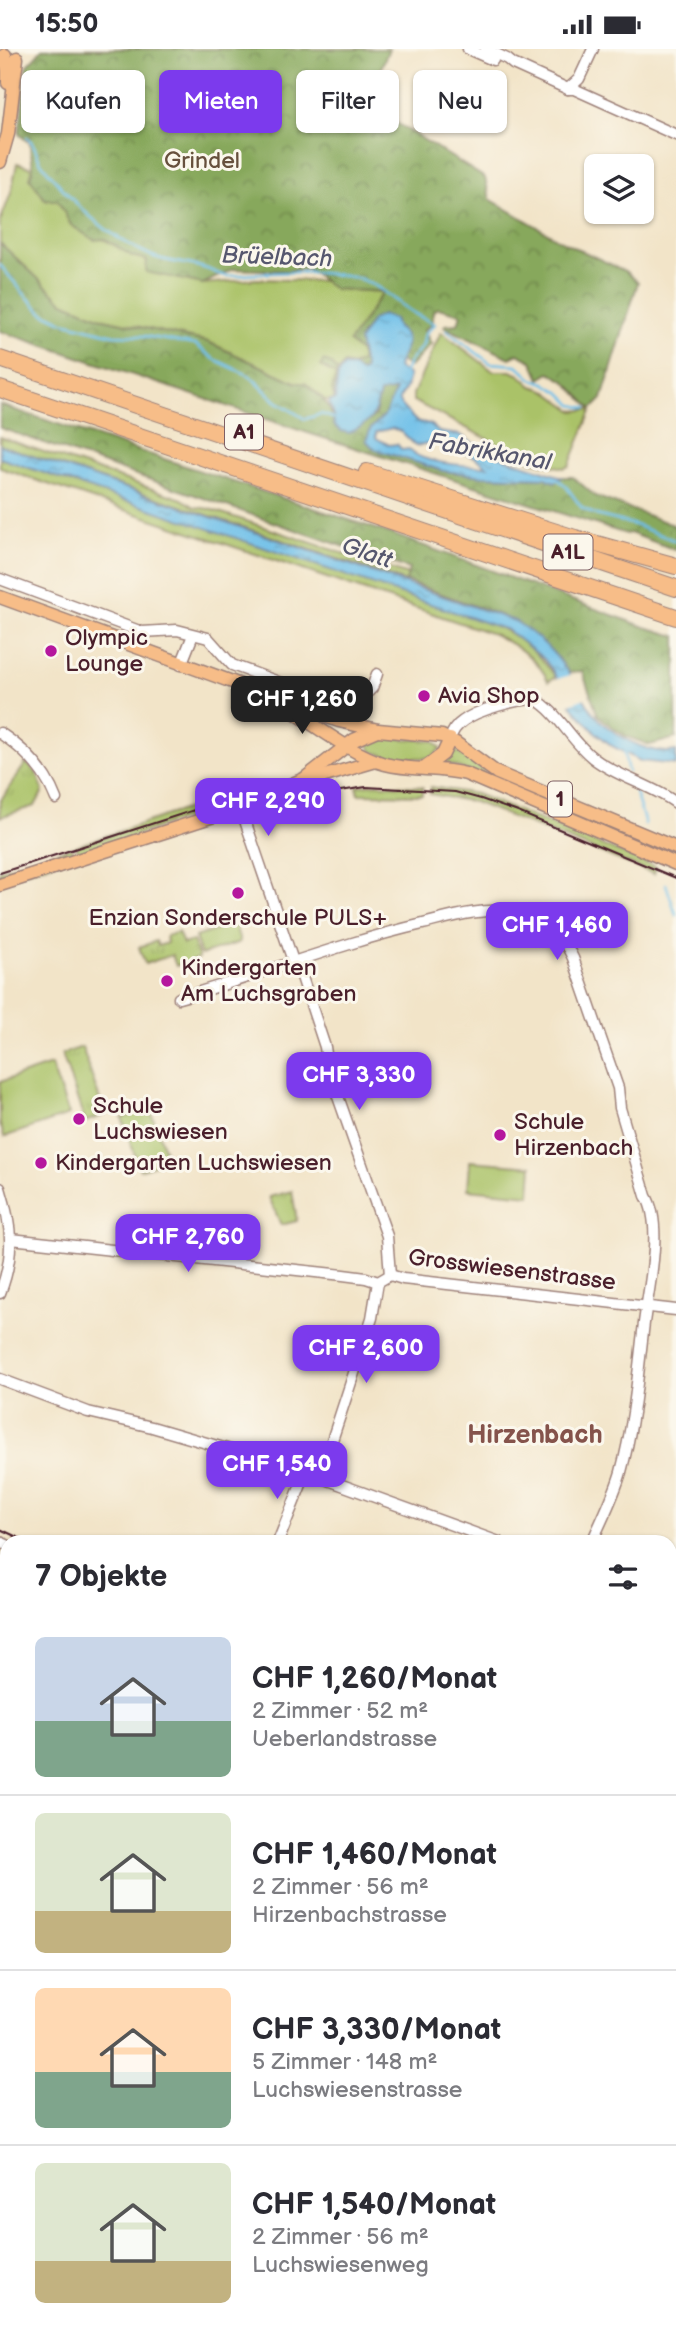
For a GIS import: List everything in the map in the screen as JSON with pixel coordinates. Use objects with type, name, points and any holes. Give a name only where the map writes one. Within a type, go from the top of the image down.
[{"type":"highway","name":"A1","points":[[0,349],[391,480],[575,538],[676,566]]},
{"type":"highway","name":"A1L","points":[[0,359],[676,589]]},
{"type":"highway","name":"A1","points":[[0,389],[676,617]]},
{"type":"main road","points":[[0,134],[12,53]]},
{"type":"main road","points":[[0,162],[8,134],[12,53]]},
{"type":"main road","points":[[0,597],[273,698],[373,731],[364,743],[365,749],[376,761]]},
{"type":"main road","points":[[273,698],[376,761]]},
{"type":"main road","name":"1","points":[[0,884],[240,806],[304,779],[348,745],[373,731],[433,734],[450,739],[497,773],[676,848]]},
{"type":"main road","points":[[426,767],[443,754],[450,739]]},
{"type":"main road","name":"1","points":[[304,779],[318,778],[376,761],[466,774],[676,865]]},
{"type":"street","points":[[468,49],[505,65],[513,65]]},
{"type":"street","points":[[486,49],[507,59],[513,65],[676,135]]},
{"type":"street","points":[[568,89],[579,79],[593,49]]},
{"type":"street","points":[[568,89],[571,95],[676,143]]},
{"type":"street","points":[[0,579],[142,632],[177,630],[208,638],[232,666],[325,699],[349,702],[361,699],[372,688],[377,674]]},
{"type":"street","points":[[181,664],[193,635]]},
{"type":"street","points":[[450,739],[458,725],[470,717],[519,701],[535,699],[549,710],[573,740],[592,757],[614,772],[653,788],[676,803]]},
{"type":"street","points":[[0,733],[29,755],[51,785],[57,799]]},
{"type":"street","points":[[240,806],[293,961],[301,974],[325,1047],[326,1061],[387,1236],[390,1275]]},
{"type":"street","points":[[179,998],[293,961],[443,919],[496,911],[525,915],[562,938],[573,958],[618,1088],[620,1108],[650,1203],[653,1247],[628,1441],[620,1473],[595,1535]]},
{"type":"street","points":[[0,1188],[10,1219],[11,1239],[0,1293]]},
{"type":"street","points":[[11,1239],[375,1281],[372,1318],[320,1477]]},
{"type":"street","name":"Grosswiesenstrasse","points":[[375,1281],[390,1275],[403,1279],[676,1310]]},
{"type":"street","points":[[0,1380],[78,1409],[152,1427],[306,1472],[465,1535]]},
{"type":"street","points":[[281,1535],[306,1472]]},
{"type":"green space","name":"Grindel","points":[[42,49],[389,49],[380,70],[296,70],[296,133],[399,133],[399,125],[485,178],[490,199],[565,243],[625,271],[638,282],[602,399],[592,409],[565,381],[550,373],[540,379],[532,361],[518,354],[510,358],[444,327],[458,324],[461,314],[438,308],[433,311],[432,324],[424,330],[431,344],[410,367],[399,360],[404,353],[394,319],[363,333],[361,335],[365,370],[361,373],[353,367],[336,384],[335,400],[332,390],[336,375],[321,366],[323,361],[332,364],[338,373],[344,364],[354,366],[362,361],[360,352],[349,342],[383,292],[334,289],[307,268],[288,271],[233,269],[203,284],[146,272],[147,260],[132,256],[104,239],[94,240],[71,225],[58,201],[45,199],[30,178],[33,168],[29,138],[27,141],[19,134],[21,117],[21,133],[145,133],[145,70],[27,70]]},
{"type":"green space","points":[[17,163],[33,168],[30,178],[45,199],[58,201],[71,225],[123,248],[132,256],[148,260],[146,271],[203,284],[256,279],[323,281],[334,289],[383,292],[350,342],[360,352],[363,361],[338,373],[321,366],[336,375],[332,390],[335,400],[326,401],[305,383],[297,383],[208,342],[104,319],[63,302],[0,243],[0,222],[11,193]]},
{"type":"green space","points":[[0,243],[63,302],[104,319],[208,342],[297,383],[305,383],[328,406],[334,425],[346,432],[375,415],[380,393],[397,390],[384,416],[366,440],[374,449],[443,471],[484,476],[547,478],[555,482],[562,477],[573,477],[595,496],[676,526],[676,550],[630,533],[626,534],[308,433],[0,331]]},
{"type":"green space","points":[[441,332],[493,371],[511,371],[520,375],[532,386],[545,390],[574,411],[592,409],[569,466],[564,468],[531,461],[413,401],[413,394]]},
{"type":"green space","points":[[0,405],[389,533],[676,636],[676,738],[650,745],[625,736],[598,715],[582,671],[569,673],[558,658],[502,616],[406,581],[409,569],[0,428]]},
{"type":"green space","points":[[0,437],[182,499],[195,507],[210,509],[408,575],[406,582],[0,445]]},
{"type":"green space","points":[[0,458],[494,625],[529,647],[556,677],[548,681],[532,659],[493,634],[6,470],[0,467]]},
{"type":"green space","points":[[377,737],[434,741],[441,748],[431,758],[392,758],[371,751],[369,742]]},
{"type":"green space","points":[[452,748],[484,771],[482,776],[443,762]]},
{"type":"green space","points":[[26,763],[37,773],[43,791],[35,806],[0,817],[0,801]]},
{"type":"green space","points":[[377,784],[423,787],[422,795],[358,794],[357,786]]},
{"type":"green space","points":[[431,787],[476,794],[656,867],[654,874],[474,802],[430,794]]},
{"type":"green space","points":[[203,803],[206,813],[84,853],[79,853],[76,846]]},
{"type":"green space","points":[[72,847],[75,856],[0,880],[0,871]]},
{"type":"green space","points":[[235,924],[240,942],[201,955],[195,937]]},
{"type":"green space","points":[[178,932],[183,944],[193,941],[199,958],[176,966],[172,955],[145,964],[139,947],[156,941],[158,946],[167,943],[166,936]]},
{"type":"green space","points":[[82,1047],[105,1115],[85,1122],[62,1054]]},
{"type":"green space","points":[[51,1065],[69,1115],[4,1137],[0,1124],[0,1082]]},
{"type":"green space","points":[[150,1109],[168,1160],[140,1170],[122,1118]]},
{"type":"green space","points":[[470,1161],[532,1166],[530,1195],[468,1189]]},
{"type":"green space","points":[[292,1191],[297,1221],[281,1225],[269,1197]]},
{"type":"water","points":[[382,315],[394,319],[397,328],[406,337],[406,347],[398,368],[409,375],[406,388],[399,399],[403,408],[416,421],[430,424],[439,432],[460,435],[489,453],[562,477],[555,482],[546,478],[484,476],[443,471],[374,449],[366,440],[371,428],[384,416],[396,390],[380,393],[374,413],[368,422],[349,433],[341,431],[334,425],[329,404],[335,400],[338,375],[344,366],[353,367],[361,373],[365,370],[359,341],[372,320]],"holes":[[[392,428],[402,432],[416,446],[432,443],[455,446],[487,466],[434,461],[409,449],[402,450],[397,444],[389,445],[376,438],[376,432]]]},
{"type":"water","points":[[0,445],[515,621],[537,637],[556,656],[599,719],[618,734],[642,747],[665,752],[676,751],[676,765],[640,761],[612,746],[594,731],[571,705],[544,659],[507,630],[0,458]]},
{"type":"pier","points":[[574,674],[588,697],[567,705],[554,680]]},
{"type":"waterway","name":"Brüelbach","points":[[27,138],[43,165],[79,206],[105,229],[152,256],[198,266],[226,276],[322,273],[360,279],[381,290],[413,313],[435,324],[425,334],[423,345],[409,362],[404,374]]},
{"type":"waterway","points":[[0,265],[42,312],[63,322],[114,335],[144,336],[196,345],[214,359],[250,376],[276,401],[305,419],[321,414],[333,418]]},
{"type":"waterway","points":[[446,330],[490,363],[517,365],[532,379],[561,393],[573,405],[587,408]]},
{"type":"waterway","name":"Fabrikkanal","points":[[556,478],[565,485],[582,508],[676,541]]},
{"type":"waterway","name":"Hirzenbach","points":[[624,752],[628,772]]},
{"type":"waterway","name":"Hirzenbach","points":[[633,786],[645,824]]},
{"type":"waterway","name":"Hirzenbach","points":[[666,884],[676,915]]},
{"type":"tram line","points":[[0,873],[219,802],[296,798],[366,787],[455,792],[481,799],[676,878]]},
{"type":"tram line","points":[[0,1529],[13,1535]]},
{"type":"place","name":"Olympic Lounge","points":[[51,651]]},
{"type":"place","name":"Avia Shop","points":[[424,696]]},
{"type":"place","name":"Enzian Sonderschule PULS+","points":[[238,893]]},
{"type":"place","name":"Kindergarten Am Luchsgraben","points":[[167,981]]},
{"type":"place","name":"Schule Luchswiesen","points":[[79,1119]]},
{"type":"place","name":"Schule Hirzenbach","points":[[500,1135]]},
{"type":"place","name":"Kindergarten Luchswiesen","points":[[41,1163]]},
{"type":"district","name":"Hirzenbach","points":[[535,1435]]},
{"type":"water label","name":"Glatt","points":[[367,553]]}]
